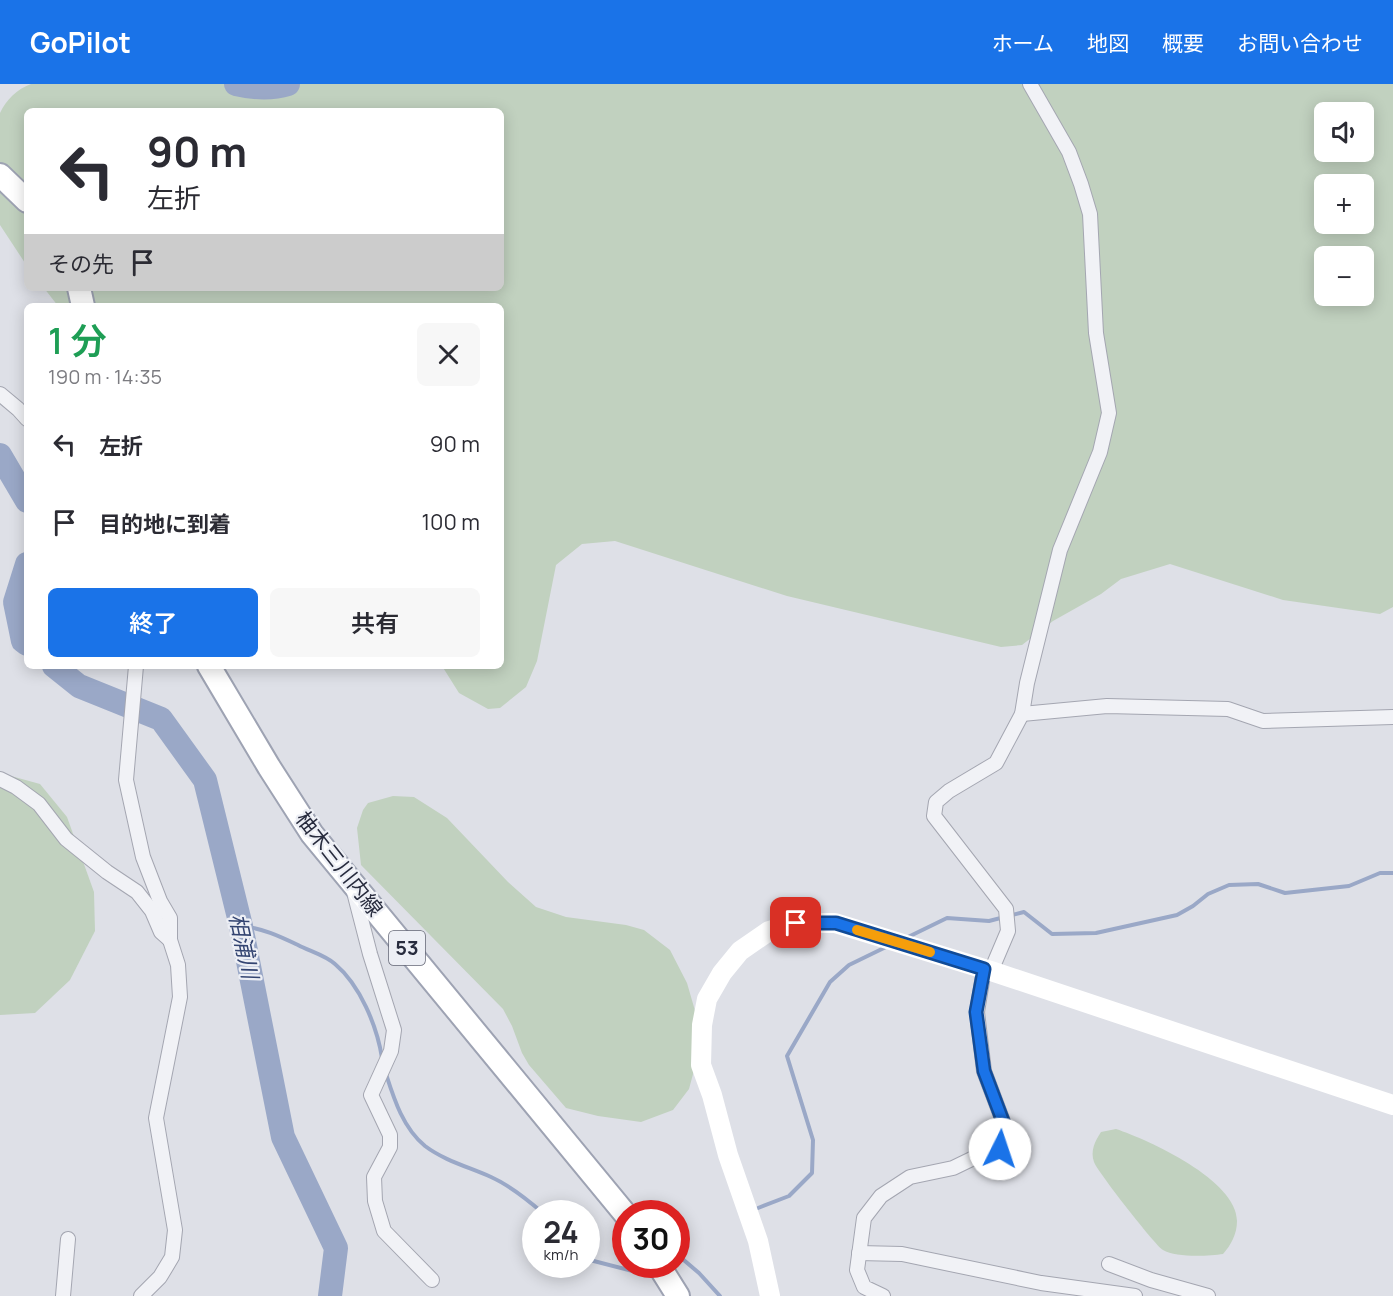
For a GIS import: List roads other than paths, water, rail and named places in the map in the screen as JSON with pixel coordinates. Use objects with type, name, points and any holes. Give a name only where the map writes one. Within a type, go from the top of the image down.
[{"type":"main road","points":[[0,175],[24,198]]},
{"type":"main road","name":"柚木三川内線","points":[[211,669],[269,768],[312,834],[614,1200]]},
{"type":"main road","points":[[667,1278],[678,1296]]},
{"type":"street","points":[[884,1296],[864,1287],[857,1270],[864,1218],[881,1196],[910,1177],[953,1168],[982,1154],[1000,1149],[1004,1124],[984,1071],[976,1012],[988,970],[1008,932],[1006,909],[934,816],[936,802],[996,763],[1022,714],[1027,683],[1060,550],[1100,452],[1109,413],[1096,333],[1090,214],[1082,184],[1069,152],[1030,84]]},
{"type":"street","points":[[0,394],[24,416]]},
{"type":"street","points":[[136,669],[126,780],[143,857],[160,901],[170,918],[170,940],[178,965],[180,997],[156,1118],[175,1230],[171,1257],[160,1277],[141,1296]]},
{"type":"street","points":[[1022,714],[1107,706],[1228,709],[1263,721],[1393,717]]},
{"type":"street","points":[[0,779],[16,787],[39,804],[66,838],[107,872],[137,892],[152,911],[161,932],[170,940]]},
{"type":"street","points":[[351,881],[370,954],[394,1030],[391,1051],[371,1095],[390,1134],[390,1148],[374,1177],[375,1201],[384,1231],[432,1280]]},
{"type":"street","points":[[770,1296],[758,1241],[701,1065],[702,1025],[707,999],[722,973],[740,951],[769,931],[796,923],[836,923],[988,970],[1393,1105]]},
{"type":"street","points":[[63,1296],[68,1239]]},
{"type":"street","points":[[859,1253],[902,1254],[1041,1283],[1135,1296]]},
{"type":"street","points":[[1109,1264],[1151,1280],[1208,1296]]},
{"type":"street","points":[[1041,1283],[1053,1296]]},
{"type":"waterway","points":[[236,84],[262,87],[288,84]]},
{"type":"waterway","name":"相浦川","points":[[0,455],[24,496]]},
{"type":"waterway","name":"相浦川","points":[[24,574],[15,602],[24,642]]},
{"type":"waterway","name":"相浦川","points":[[58,669],[79,686],[161,719],[205,780],[241,926],[283,1137],[336,1248],[330,1296]]},
{"type":"waterway","points":[[906,938],[947,918],[989,921],[1024,912],[1052,934],[1096,933],[1177,915],[1208,894],[1229,885],[1258,884],[1285,893],[1349,886],[1380,873],[1393,873]]},
{"type":"waterway","points":[[241,926],[277,936],[335,964],[360,995],[372,1020],[382,1058]]},
{"type":"waterway","points":[[758,1208],[789,1196],[812,1173],[813,1140],[787,1056],[830,982],[849,965],[888,946]]},
{"type":"waterway","points":[[386,1074],[405,1122],[417,1139],[449,1160],[491,1177],[526,1200]]},
{"type":"waterway","points":[[600,1263],[612,1266]]},
{"type":"waterway","points":[[690,1265],[720,1296]]}]
